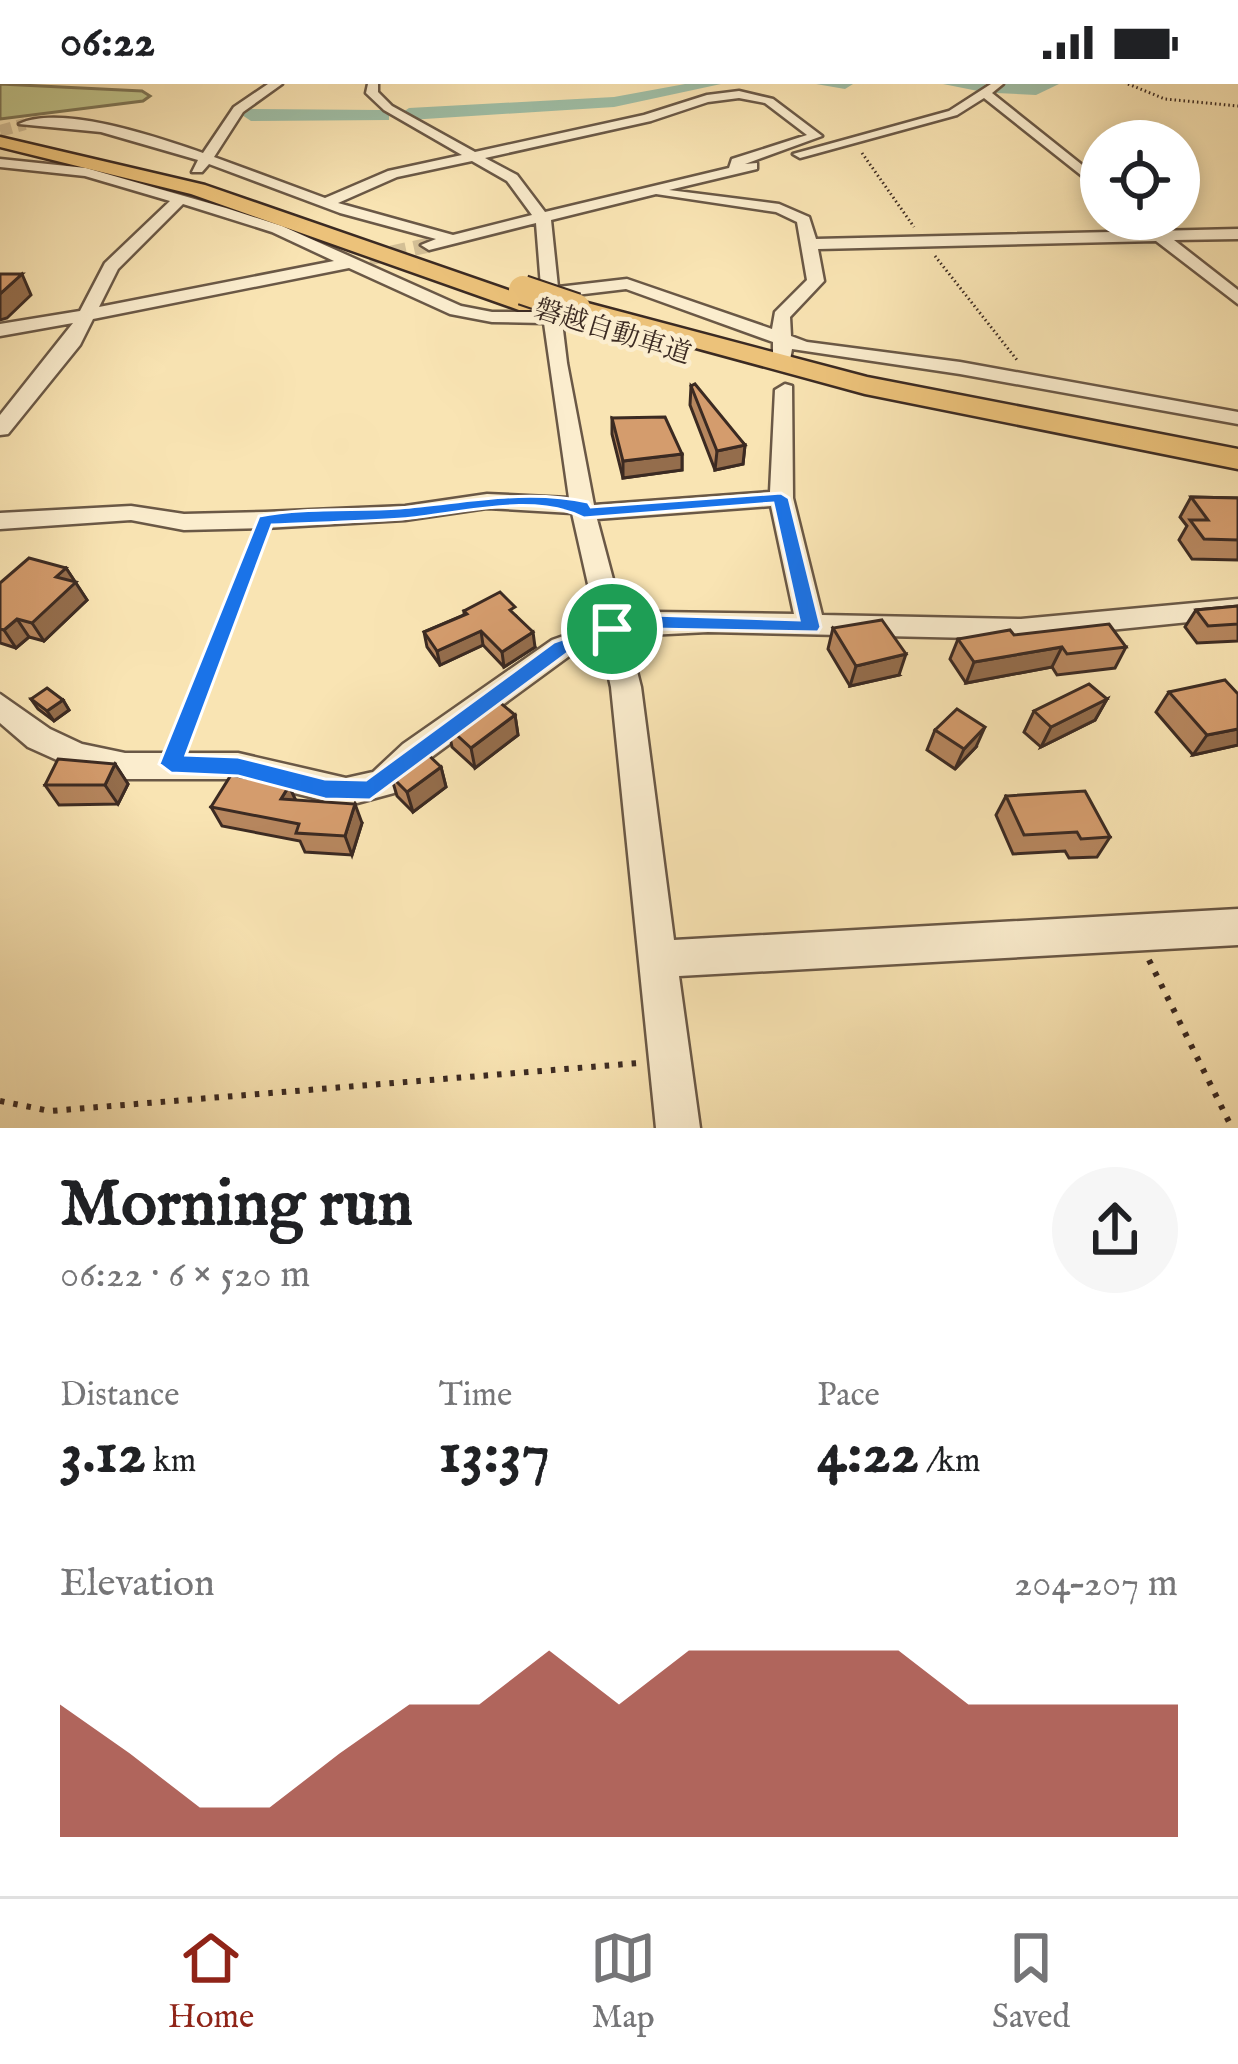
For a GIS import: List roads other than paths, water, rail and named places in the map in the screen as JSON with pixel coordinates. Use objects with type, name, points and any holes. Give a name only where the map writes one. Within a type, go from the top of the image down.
[{"type":"highway","name":"磐越自動車道","points":[[0,138],[199,189],[711,361],[926,413],[1238,474]]},
{"type":"highway","name":"磐越自動車道","points":[[552,306],[865,385],[1238,459]]},
{"type":"street","points":[[202,163],[242,103],[277,84]]},
{"type":"street","points":[[373,84],[372,93],[388,108],[512,178],[543,219],[583,509],[626,687],[678,1128]]},
{"type":"street","points":[[429,245],[898,130],[952,113],[992,89],[1080,169]]},
{"type":"street","points":[[325,203],[393,174],[630,122],[685,102],[729,94],[768,100],[816,136],[737,162],[735,171]]},
{"type":"street","points":[[26,124],[73,121],[452,241]]},
{"type":"street","points":[[0,163],[86,172],[176,196],[277,229],[344,263],[474,315],[552,306],[627,284],[783,348],[960,368],[1238,418]]},
{"type":"street","points":[[653,192],[788,210],[804,220],[816,281],[781,316],[783,348]]},
{"type":"street","points":[[0,429],[73,341],[111,267],[176,196]]},
{"type":"street","points":[[1200,235],[1238,234]]},
{"type":"street","points":[[809,244],[1080,238]]},
{"type":"street","points":[[1164,240],[1238,299]]},
{"type":"street","points":[[0,330],[369,258]]},
{"type":"street","points":[[784,390],[781,498],[811,627]]},
{"type":"street","points":[[0,521],[131,512],[184,522],[265,520],[405,513],[487,501],[583,509],[781,498]]},
{"type":"street","points":[[0,706],[39,738],[77,756],[125,766],[224,765],[325,789],[370,790],[562,647],[612,629],[671,622],[1021,629],[1238,608]]},
{"type":"street","points":[[660,959],[1238,927]]},
{"type":"waterway","points":[[409,114],[614,102],[713,84]]},
{"type":"waterway","points":[[824,84],[845,84]]},
{"type":"waterway","points":[[951,84],[978,86]]},
{"type":"waterway","points":[[996,88],[1036,90],[1051,84]]},
{"type":"waterway","points":[[251,115],[382,116]]},
{"type":"tunnel","points":[[0,131],[25,124]]},
{"type":"tunnel","points":[[369,258],[429,245]]}]
